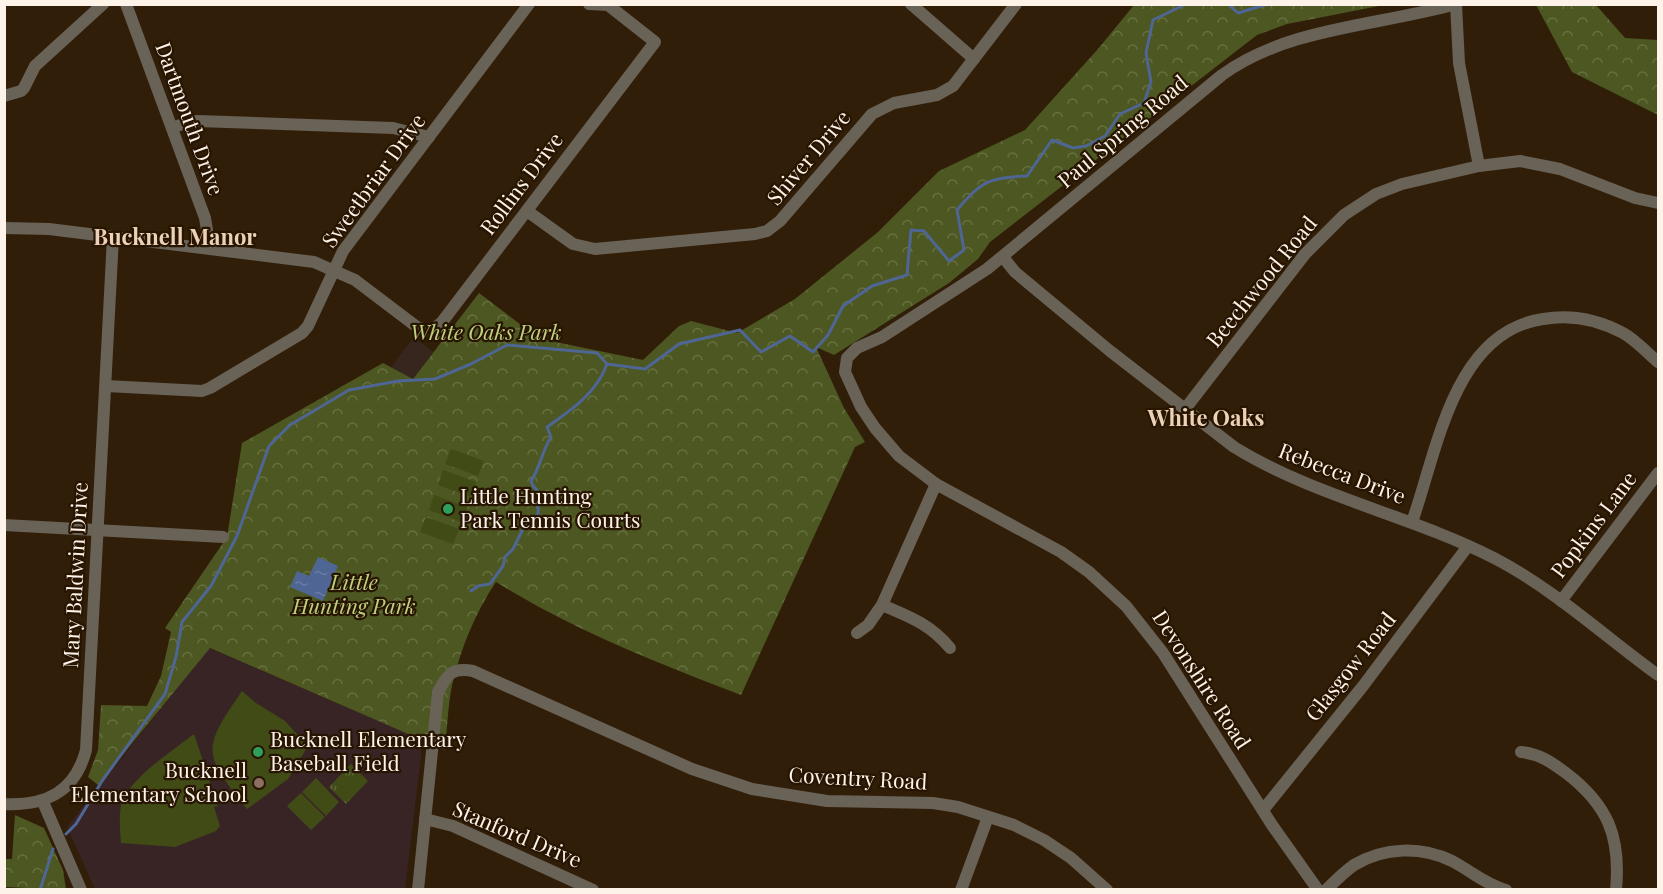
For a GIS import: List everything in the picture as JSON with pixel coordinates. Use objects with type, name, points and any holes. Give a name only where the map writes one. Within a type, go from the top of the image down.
[{"type":"street","points":[[4,96],[21,91],[35,66],[103,4]]},
{"type":"street","name":"Dartmouth Drive","points":[[126,4],[205,218],[207,248]]},
{"type":"street","name":"Sweetbriar Drive","points":[[106,386],[196,392],[210,388],[302,333],[308,326],[343,251],[529,4]]},
{"type":"street","points":[[590,4],[609,5]]},
{"type":"street","points":[[911,4],[974,59]]},
{"type":"street","name":"Shiver Drive","points":[[527,211],[573,244],[595,249],[760,234],[780,221],[873,114],[894,103],[929,98],[953,86],[1016,4]]},
{"type":"street","points":[[1456,4],[1459,63],[1479,166]]},
{"type":"street","name":"Paul Spring Road","points":[[847,358],[857,348],[882,337],[1003,257],[1195,96],[1246,58],[1295,39],[1426,13],[1456,4]]},
{"type":"street","name":"Rollins Drive","points":[[4,228],[49,230],[309,261],[355,280],[426,331],[434,329],[442,322],[655,42],[609,5]]},
{"type":"street","points":[[172,128],[198,121],[358,126],[393,128],[429,137]]},
{"type":"street","name":"Beechwood Road","points":[[1185,409],[1305,254],[1344,214],[1365,199],[1389,188],[1479,166],[1513,161],[1560,169],[1635,198],[1659,203]]},
{"type":"street","name":"Mary Baldwin Drive","points":[[43,802],[64,789],[76,776],[83,763],[86,750],[113,237]]},
{"type":"street","name":"Rebecca Drive","points":[[1003,257],[1015,272],[1047,299],[1234,447],[1276,471],[1319,490],[1412,522],[1468,546],[1518,572],[1561,601],[1659,675]]},
{"type":"street","points":[[1412,522],[1436,443],[1462,381],[1486,348],[1506,332],[1539,319],[1561,317],[1582,319],[1609,326],[1624,334],[1659,362]]},
{"type":"street","name":"Devonshire Road","points":[[847,358],[845,372],[850,385],[875,428],[899,456],[936,484],[1060,552],[1089,572],[1140,621],[1163,652],[1263,810],[1317,890]]},
{"type":"street","name":"Popkins Lane","points":[[1561,601],[1659,473]]},
{"type":"street","points":[[857,633],[867,625],[882,605],[936,484]]},
{"type":"street","points":[[4,525],[223,537]]},
{"type":"street","name":"Glasgow Road","points":[[1263,810],[1363,687],[1468,546]]},
{"type":"street","points":[[882,605],[928,626],[950,648]]},
{"type":"street","name":"Coventry Road","points":[[425,819],[438,692],[448,675],[457,670],[473,671],[692,769],[752,789],[827,801],[933,803],[958,807],[1014,825],[1044,840],[1071,858],[1107,890]]},
{"type":"street","points":[[1521,752],[1550,761],[1581,784],[1600,806],[1609,822],[1616,847],[1616,890]]},
{"type":"street","points":[[4,804],[26,805],[43,802],[81,890]]},
{"type":"street","points":[[961,890],[988,817]]},
{"type":"street","points":[[418,890],[425,819]]},
{"type":"street","name":"Stanford Drive","points":[[425,819],[453,826],[593,890]]},
{"type":"street","points":[[1326,890],[1348,870],[1364,860],[1385,853],[1408,850],[1436,855],[1460,866],[1483,881],[1506,890]]},
{"type":"shaded area","points":[[414,337],[433,352],[413,379],[391,367]]},
{"type":"shaded area","name":"Bucknell Elementary School","points":[[209,648],[423,740],[405,889],[95,889],[67,827]]},
{"type":"green space","points":[[1134,5],[1384,5],[1287,24],[1257,35],[990,242],[978,259],[949,283],[834,355],[816,347],[844,408],[865,442],[855,447],[741,695],[647,658],[585,630],[496,582],[475,618],[460,658],[452,685],[445,750],[210,648],[98,785],[88,777],[98,750],[101,705],[147,706],[161,676],[171,632],[165,628],[227,537],[242,443],[383,363],[413,379],[479,293],[542,341],[643,360],[679,326],[691,321],[737,333],[795,299],[878,232],[939,171],[1025,130]]},
{"type":"green space","points":[[1536,5],[1596,5],[1625,38],[1658,40],[1658,115],[1572,72]]},
{"type":"green space","name":"Little Hunting Park Tennis Courts","points":[[451,449],[484,461],[478,476],[445,464]]},
{"type":"green space","name":"Little Hunting Park Tennis Courts","points":[[443,470],[476,482],[471,497],[438,485]]},
{"type":"green space","name":"Little Hunting Park Tennis Courts","points":[[434,495],[467,507],[461,522],[429,510]]},
{"type":"green space","name":"Little Hunting Park Tennis Courts","points":[[426,517],[459,529],[453,544],[420,532]]},
{"type":"green space","name":"Bucknell Elementary Baseball Field","points":[[242,691],[256,703],[285,721],[308,746],[288,779],[247,809],[222,776],[215,763],[213,752],[214,740],[219,727]]},
{"type":"green space","points":[[194,734],[218,806],[214,807],[220,826],[216,831],[175,847],[121,843],[120,813],[122,801],[130,788],[146,771]]},
{"type":"green space","points":[[351,764],[368,781],[346,804],[329,787]]},
{"type":"green space","points":[[316,778],[339,802],[326,816],[302,792]]},
{"type":"green space","points":[[301,793],[325,817],[311,830],[287,806]]},
{"type":"green space","points":[[15,815],[44,828],[63,870],[66,889],[27,890],[27,888],[5,887],[5,859],[12,859]]},
{"type":"water","points":[[318,557],[338,566],[323,601],[290,587],[297,571],[309,576]]},
{"type":"waterway","points":[[66,834],[76,824],[102,781],[165,694],[176,657],[182,622],[211,586],[237,536],[269,446],[290,425],[349,390],[398,381],[435,379],[471,364],[507,345],[597,353],[607,364],[645,369],[679,344],[740,330],[761,352],[790,336],[813,352],[828,335],[843,306],[872,286],[907,275],[911,230],[924,231],[949,261],[964,250],[957,210],[979,187],[994,180],[1027,176],[1052,140],[1073,148],[1086,146],[1105,136],[1120,114],[1144,103],[1151,82],[1146,53],[1153,20],[1186,4]]},
{"type":"waterway","points":[[1228,4],[1238,13],[1268,4]]},
{"type":"waterway","points":[[471,591],[478,586],[490,584],[503,566],[505,557],[513,549],[522,531],[538,514],[539,492],[531,481],[551,437],[547,427],[590,392],[597,384],[607,364]]},
{"type":"waterway","points":[[40,890],[53,849]]},
{"type":"place","name":"Little Hunting Park Tennis Courts","points":[[448,509]]},
{"type":"place","name":"Bucknell Elementary Baseball Field","points":[[258,752]]},
{"type":"place","name":"Bucknell Elementary School","points":[[259,783]]},
{"type":"district","name":"Bucknell Manor","points":[[175,237]]},
{"type":"district","name":"White Oaks","points":[[1206,418]]},
{"type":"park label","name":"White Oaks Park","points":[[486,333]]},
{"type":"park label","name":"Little Hunting Park","points":[[354,595]]}]
